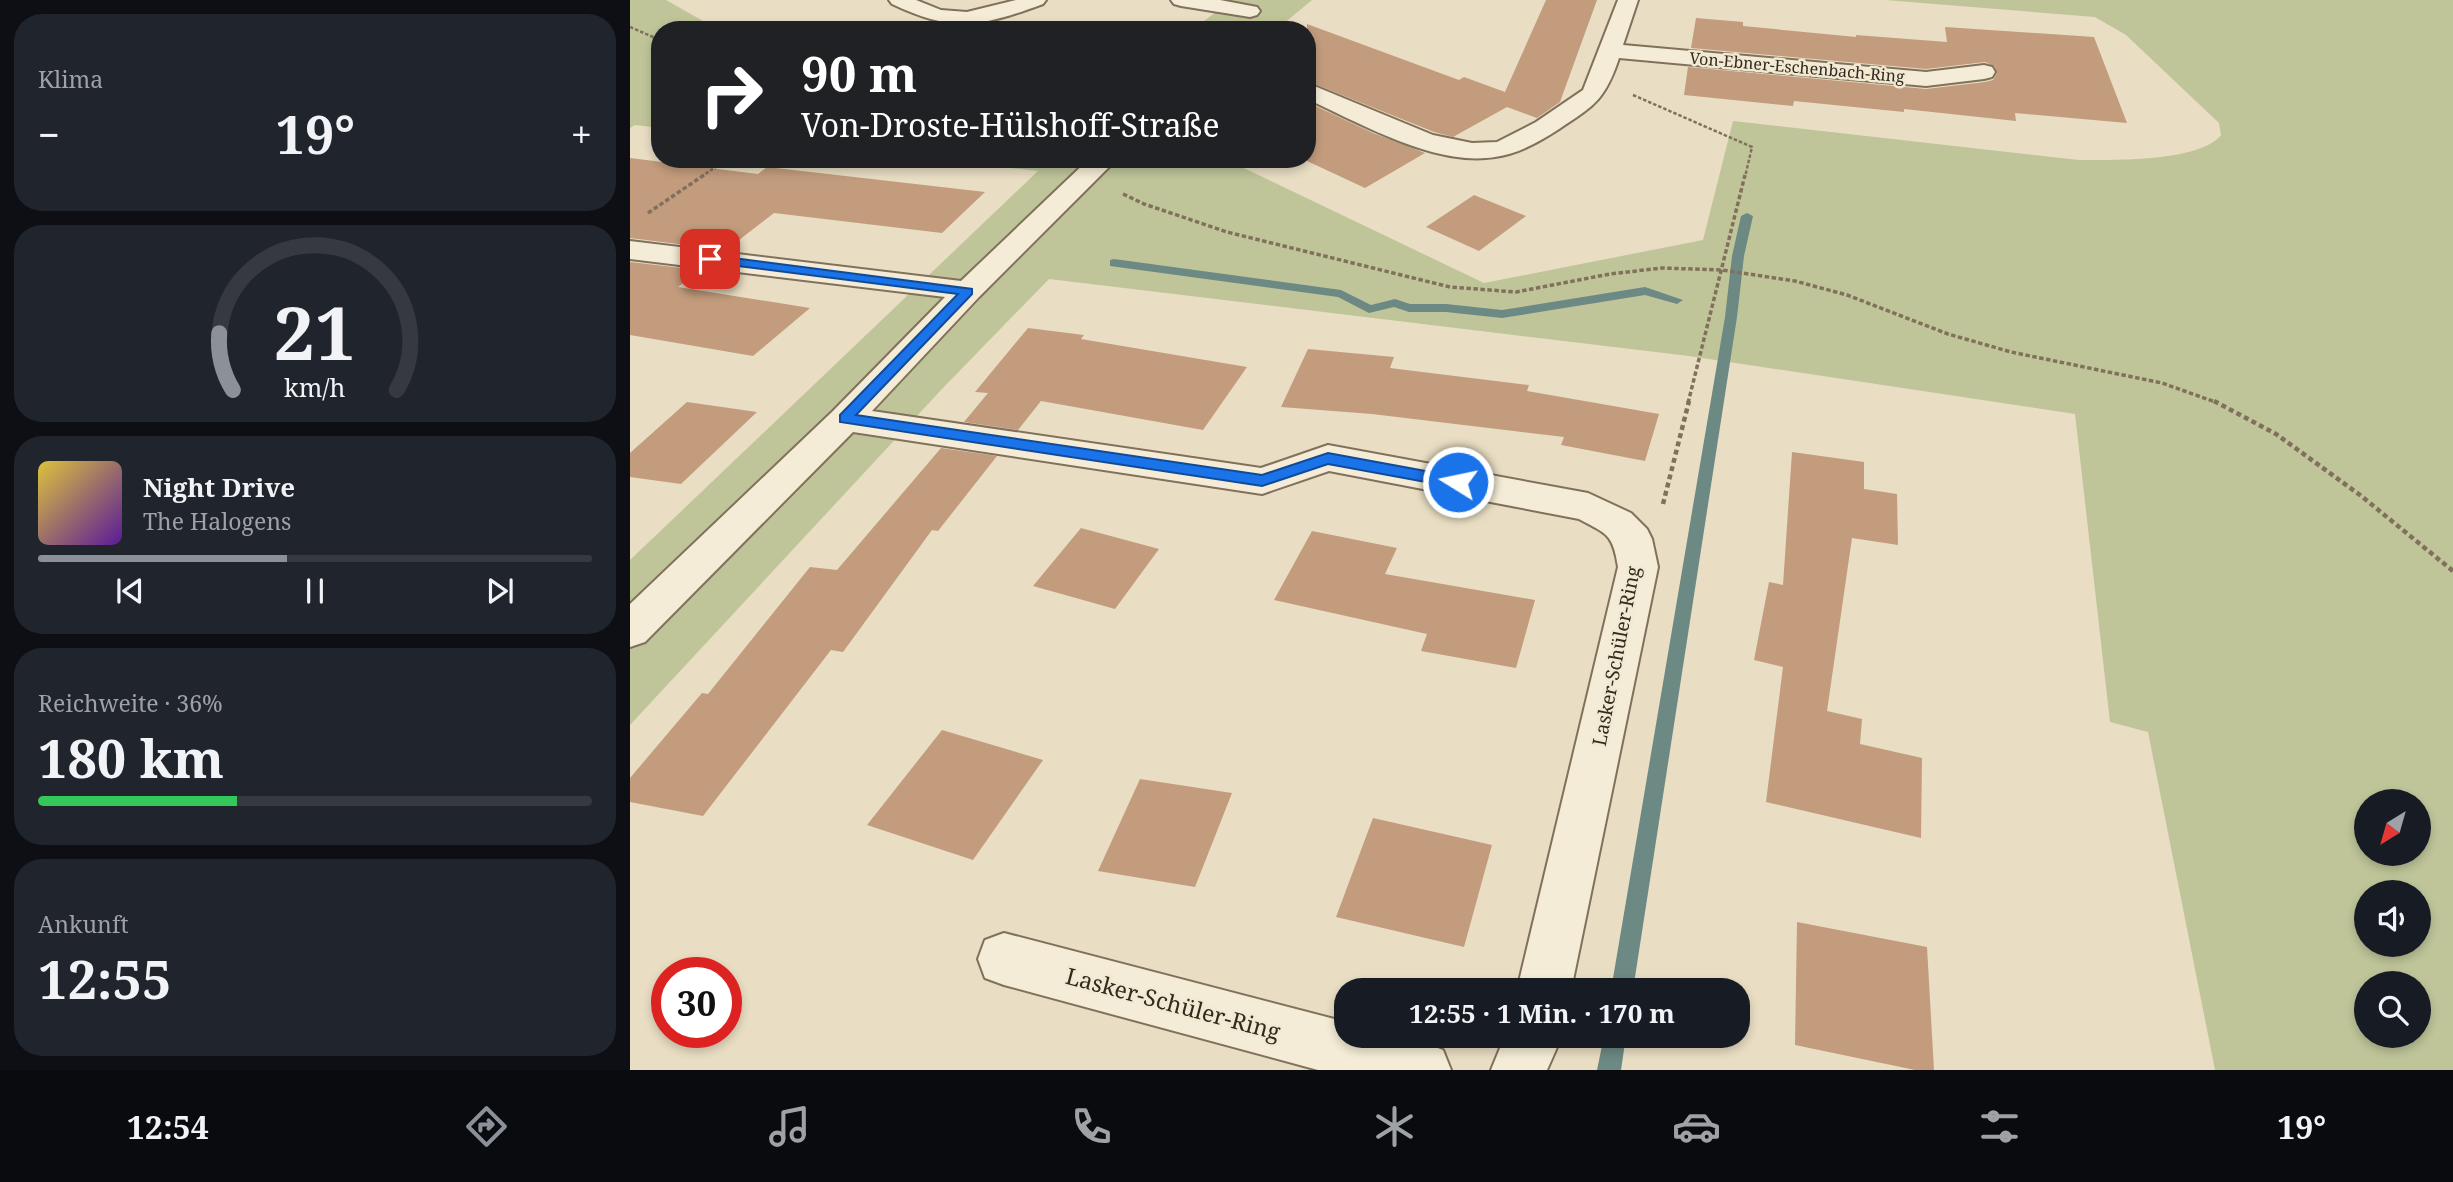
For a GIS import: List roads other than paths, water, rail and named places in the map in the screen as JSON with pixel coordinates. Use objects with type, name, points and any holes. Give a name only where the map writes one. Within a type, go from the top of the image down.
[{"type":"street","points":[[899,0],[928,14],[949,20],[994,15],[1036,0]]},
{"type":"street","points":[[1181,0],[1260,5]]},
{"type":"street","points":[[1316,94],[1435,145],[1467,150],[1495,150],[1520,140],[1592,95],[1599,84],[1628,0]]},
{"type":"street","points":[[1239,21],[1260,5]]},
{"type":"street","name":"Von-Ebner-Eschenbach-Ring","points":[[1611,51],[1926,79],[1984,72]]},
{"type":"street","points":[[630,630],[845,419],[968,291],[1096,168]]},
{"type":"street","points":[[630,250],[968,291]]},
{"type":"street","name":"Lasker-Schüler-Ring","points":[[845,419],[1262,481],[1328,458],[1588,507],[1618,523],[1633,538],[1638,567],[1547,978]]},
{"type":"street","name":"Lasker-Schüler-Ring","points":[[1004,959],[1423,1070]]},
{"type":"street","points":[[1520,1070],[1529,1048]]},
{"type":"waterway","points":[[1624,978],[1731,317],[1738,256],[1747,216]]},
{"type":"waterway","points":[[1114,263],[1341,294],[1369,309],[1395,303],[1409,308],[1446,308],[1502,314],[1645,291],[1677,300]]},
{"type":"waterway","points":[[1609,1070],[1613,1048]]}]
